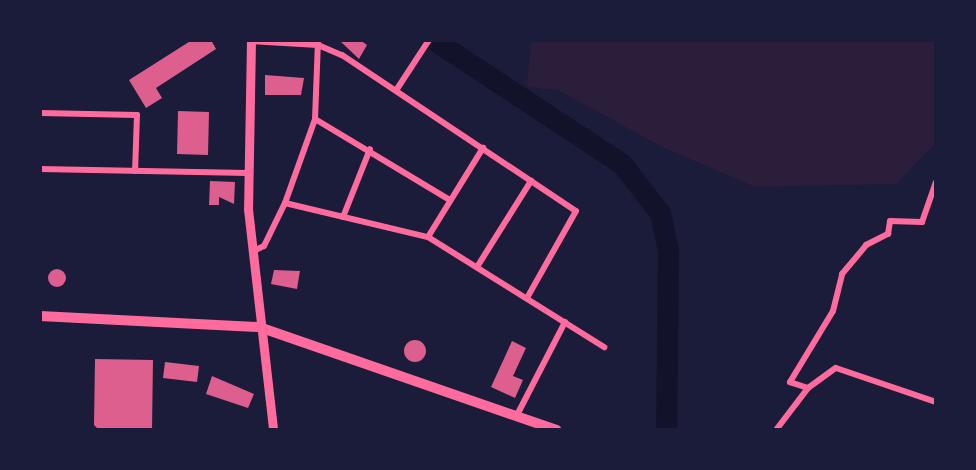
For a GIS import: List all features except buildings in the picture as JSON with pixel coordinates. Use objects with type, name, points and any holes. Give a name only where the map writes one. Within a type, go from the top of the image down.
[{"type":"highway","points":[[40,316],[259,327],[352,355],[516,417],[557,429]]},
{"type":"main road","points":[[251,41],[248,173],[252,252],[259,327],[273,429]]},
{"type":"street","points":[[397,89],[429,40]]},
{"type":"street","points":[[251,41],[318,43],[397,89],[576,211],[527,298]]},
{"type":"street","points":[[252,252],[264,246],[285,203],[315,119],[318,43]]},
{"type":"street","points":[[40,113],[137,115],[135,171]]},
{"type":"street","points":[[315,119],[370,149],[450,201]]},
{"type":"street","points":[[428,237],[483,148]]},
{"type":"street","points":[[343,217],[370,149]]},
{"type":"street","points":[[40,169],[248,173]]},
{"type":"street","points":[[477,267],[531,181]]},
{"type":"street","points":[[808,388],[790,382],[833,311],[842,274],[866,245],[888,234],[890,221],[922,222],[936,182]]},
{"type":"street","points":[[285,203],[428,237],[604,347]]},
{"type":"street","points":[[516,417],[565,322]]},
{"type":"street","points":[[776,429],[808,388],[836,368],[936,402]]},
{"type":"shaded area","points":[[531,41],[934,41],[935,144],[896,184],[755,187],[662,147],[558,90],[527,87]]},
{"type":"waterway","points":[[434,40],[622,164],[660,213],[668,252],[666,430]]}]
